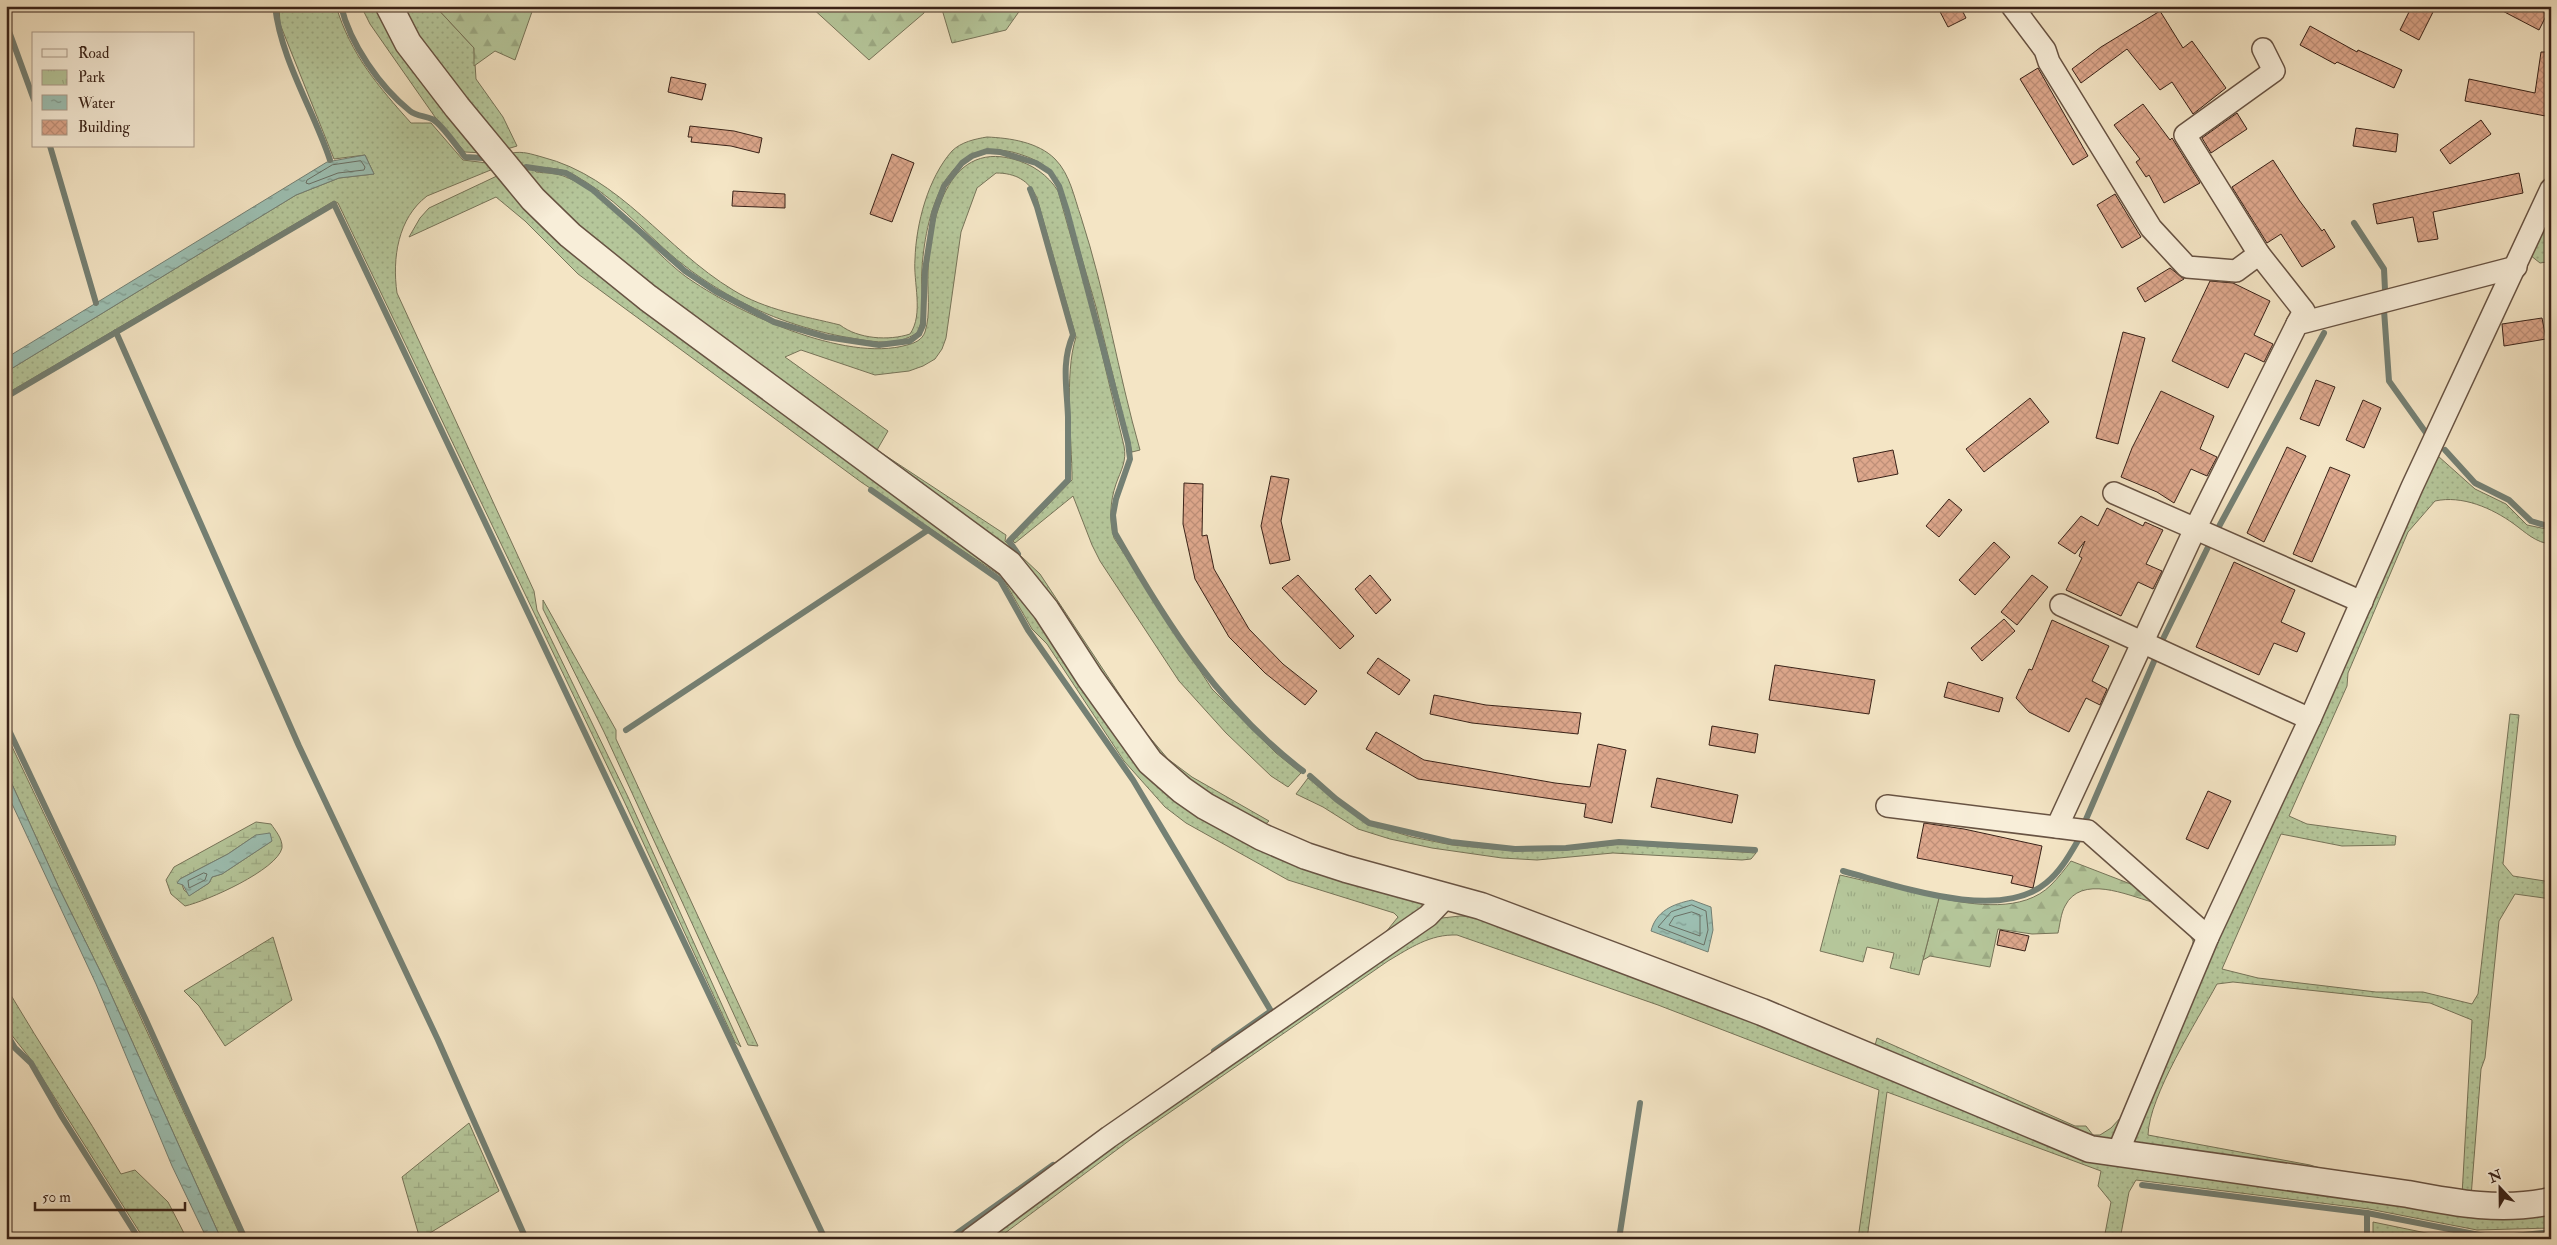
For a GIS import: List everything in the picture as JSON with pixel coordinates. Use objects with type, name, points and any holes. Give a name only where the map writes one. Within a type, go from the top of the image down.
[{"type":"street","points":[[388,6],[408,43],[457,107],[533,198],[570,235],[648,298],[1009,564],[1046,610],[1090,678],[1150,762],[1182,790],[1205,806],[1262,836],[1306,856],[1346,869],[1481,906],[1762,1012],[2090,1148],[2408,1194],[2460,1204],[2498,1206],[2551,1201]]},
{"type":"street","points":[[2012,6],[2045,50],[2049,62],[2151,228],[2187,266],[2236,271],[2259,254]]},
{"type":"street","points":[[2057,827],[2195,529],[2304,311],[2259,254],[2185,135],[2274,71],[2263,49]]},
{"type":"street","points":[[2118,1152],[2208,937],[2310,719],[2412,487],[2551,189]]},
{"type":"street","points":[[2297,324],[2516,266]]},
{"type":"street","points":[[2114,493],[2362,602]]},
{"type":"street","points":[[2061,605],[2310,719]]},
{"type":"street","points":[[1886,806],[2088,831],[2208,937]]},
{"type":"street","points":[[971,1239],[1109,1137],[1428,916],[1447,896]]},
{"type":"green space","points":[[279,6],[336,6],[349,40],[358,55],[387,96],[411,123],[431,123],[463,160],[495,164],[498,167],[427,196],[417,205],[403,227],[399,240],[396,266],[397,293],[534,591],[537,610],[628,797],[741,1047],[735,1042],[624,801],[338,203],[334,201],[6,394],[6,372],[296,195],[339,178],[374,174],[365,155],[334,159],[280,24]]},
{"type":"green space","points":[[361,6],[379,6],[483,153],[465,152],[435,117],[370,24]]},
{"type":"green space","points":[[394,6],[435,6],[474,48],[476,79],[503,117],[517,146],[507,149]]},
{"type":"green space","points":[[435,6],[534,6],[515,60],[495,51],[474,66],[474,48]]},
{"type":"green space","points":[[810,6],[925,6],[924,13],[869,60]]},
{"type":"green space","points":[[941,6],[1023,6],[1006,30],[952,43]]},
{"type":"green space","points":[[987,137],[1023,142],[1048,153],[1060,165],[1068,179],[1098,275],[1140,450],[1132,452],[1096,307],[1061,187],[1051,171],[1031,158],[999,150],[977,153],[960,163],[946,179],[936,199],[924,245],[922,316],[918,332],[910,337],[892,342],[845,337],[803,327],[745,304],[690,270],[614,202],[586,182],[566,171],[532,167],[536,172],[566,177],[597,195],[613,208],[671,265],[706,290],[732,304],[792,331],[823,341],[853,347],[882,349],[913,343],[924,335],[928,317],[929,252],[933,231],[938,210],[946,190],[957,174],[972,162],[990,157],[1020,161],[1044,175],[1058,191],[1091,308],[1125,451],[1122,470],[1111,504],[1111,525],[1114,538],[1212,689],[1276,753],[1301,773],[1288,787],[1271,776],[1226,733],[1179,681],[1100,561],[1073,496],[1015,543],[1013,541],[1072,480],[1069,388],[1072,352],[1076,337],[1037,198],[1026,182],[1009,174],[996,173],[977,188],[961,232],[946,338],[942,349],[935,359],[909,371],[875,375],[801,350],[785,357],[888,431],[877,450],[1006,535],[1005,541],[1040,574],[1146,733],[1168,759],[1192,777],[1269,821],[1262,827],[1177,779],[1055,611],[574,229],[512,153],[531,154],[542,157],[570,167],[596,180],[642,216],[686,255],[745,297],[785,312],[840,325],[847,330],[865,336],[893,338],[910,334],[914,326],[917,308],[915,268],[918,231],[925,202],[936,174],[952,151],[960,145],[968,141]]},
{"type":"green space","points":[[499,175],[997,565],[1154,776],[1422,903],[1423,909],[965,1239],[956,1239],[1381,938],[1398,917],[1394,913],[1288,880],[1186,823],[1165,807],[1124,761],[1047,644],[1032,629],[1002,577],[861,482],[578,274],[525,221],[496,197],[409,237],[420,218],[429,208]]},
{"type":"green space","points":[[2551,207],[2551,247],[2547,262],[2540,263],[2530,255]]},
{"type":"green space","points":[[2438,456],[2475,489],[2506,504],[2527,525],[2551,530],[2551,544],[2536,539],[2505,518],[2486,508],[2466,501],[2456,500],[2435,501],[2408,532],[2348,673],[2347,686],[2289,816],[2307,824],[2396,836],[2395,845],[2342,846],[2281,834],[2222,969],[2258,978],[2376,992],[2423,992],[2472,1004],[2478,994],[2510,714],[2519,715],[2503,864],[2513,876],[2551,882],[2551,899],[2515,894],[2499,921],[2485,1058],[2481,1069],[2471,1197],[2462,1195],[2472,1020],[2430,1003],[2233,982],[2217,984],[2175,1059],[2156,1100],[2150,1119],[2148,1135],[2310,1165],[2363,1181],[2134,1146],[2133,1129],[2142,1106]]},
{"type":"green space","points":[[543,600],[616,730],[616,739],[758,1046],[748,1045],[604,732],[543,609]]},
{"type":"green space","points":[[6,734],[128,990],[242,1239],[221,1239],[105,981],[60,890],[6,771]]},
{"type":"green space","points":[[1308,778],[1365,823],[1412,837],[1452,845],[1516,851],[1567,850],[1619,844],[1756,853],[1751,859],[1742,860],[1613,853],[1537,860],[1502,858],[1432,848],[1390,839],[1358,829],[1323,807],[1296,794]]},
{"type":"green space","points":[[256,822],[271,824],[281,841],[282,848],[277,857],[255,875],[209,898],[185,906],[171,894],[166,880],[174,867]],"holes":[[[256,835],[272,841],[222,874],[212,877],[209,883],[190,895],[184,890],[180,879],[228,854]]]},
{"type":"green space","points":[[2071,861],[2154,893],[2152,902],[2105,889],[2082,891],[2072,896],[2065,906],[2058,933],[2032,934],[1998,929],[1990,967],[1930,956],[1923,960],[1939,898],[1967,903],[1998,905],[2027,900],[2040,894],[2051,885]]},
{"type":"green space","points":[[1840,875],[1939,898],[1919,975],[1890,968],[1894,953],[1867,947],[1863,962],[1820,951]]},
{"type":"green space","points":[[1477,917],[1671,987],[2088,1153],[2551,1213],[2551,1228],[2477,1230],[2369,1209],[2136,1180],[2129,1192],[2120,1239],[2104,1239],[2111,1202],[2098,1186],[2101,1171],[1887,1092],[1867,1239],[1858,1239],[1879,1090],[1658,1005],[1457,935],[1447,935],[1429,939],[1388,961],[1130,1140],[997,1239],[979,1239],[1429,923],[1442,918]]},
{"type":"green space","points":[[2186,927],[2200,940],[2115,1136],[2106,1142],[1873,1053],[1877,1038],[2075,1126],[2086,1126],[2093,1135],[2100,1135],[2111,1128],[2122,1116],[2193,953],[2193,941]]},
{"type":"green space","points":[[273,937],[292,1000],[225,1046],[199,1006],[184,991]]},
{"type":"green space","points":[[6,987],[121,1174],[135,1170],[168,1202],[187,1239],[144,1239],[29,1057],[6,1028]]},
{"type":"green space","points":[[469,1123],[499,1191],[420,1239],[402,1177]]},
{"type":"green space","points":[[2373,1222],[2466,1239],[2397,1239],[2373,1233]]},
{"type":"water","points":[[365,155],[374,174],[339,178],[296,195],[6,372],[6,358],[327,162]]},
{"type":"water","points":[[6,771],[60,890],[105,981],[221,1239],[207,1239],[172,1166],[96,984],[6,791]]},
{"type":"water","points":[[270,833],[272,841],[222,874],[212,877],[209,883],[189,896],[183,885],[177,883],[180,879],[228,854],[256,835]]},
{"type":"water","points":[[1692,900],[1711,907],[1713,930],[1708,952],[1651,931],[1653,924],[1661,913],[1672,906]]},
{"type":"building","points":[[1937,6],[1960,6],[1966,18],[1948,27]]},
{"type":"building","points":[[2412,6],[2436,6],[2419,40],[2400,30]]},
{"type":"building","points":[[2493,6],[2531,6],[2547,14],[2539,30]]},
{"type":"building","points":[[2160,11],[2183,48],[2192,41],[2226,88],[2193,114],[2172,82],[2160,90],[2127,49],[2081,83],[2072,69],[2101,47]]},
{"type":"building","points":[[2310,26],[2357,52],[2358,50],[2402,70],[2394,88],[2337,62],[2335,64],[2300,45]]},
{"type":"building","points":[[2541,52],[2551,52],[2551,117],[2465,101],[2469,79],[2535,93]]},
{"type":"building","points":[[2038,68],[2088,156],[2073,165],[2020,79]]},
{"type":"building","points":[[671,77],[706,84],[702,100],[668,92]]},
{"type":"building","points":[[2143,104],[2170,140],[2172,138],[2200,183],[2164,203],[2149,175],[2146,177],[2136,162],[2140,159],[2114,125]]},
{"type":"building","points":[[2237,113],[2247,129],[2211,153],[2202,138]]},
{"type":"building","points":[[2481,120],[2491,134],[2450,164],[2440,150]]},
{"type":"building","points":[[690,126],[734,131],[762,138],[759,153],[731,146],[691,142],[692,137],[688,137]]},
{"type":"building","points":[[2356,128],[2398,134],[2396,152],[2353,146]]},
{"type":"building","points":[[892,154],[914,163],[892,222],[870,214]]},
{"type":"building","points":[[2273,160],[2299,200],[2322,231],[2324,229],[2335,247],[2302,267],[2281,234],[2267,243],[2232,187]]},
{"type":"building","points":[[2519,173],[2523,193],[2433,212],[2438,239],[2418,242],[2413,217],[2377,224],[2373,204]]},
{"type":"building","points":[[733,191],[785,194],[785,208],[732,206]]},
{"type":"building","points":[[2115,194],[2141,237],[2122,248],[2097,205]]},
{"type":"building","points":[[2170,268],[2184,279],[2145,302],[2137,288]]},
{"type":"building","points":[[2210,281],[2233,283],[2270,301],[2254,335],[2273,344],[2264,362],[2245,353],[2228,388],[2172,361]]},
{"type":"building","points":[[2542,318],[2546,339],[2504,346],[2502,324]]},
{"type":"building","points":[[2123,332],[2145,338],[2118,444],[2096,438]]},
{"type":"building","points":[[2316,380],[2335,387],[2319,426],[2300,419]]},
{"type":"building","points":[[2161,391],[2214,416],[2200,449],[2217,457],[2207,476],[2191,469],[2174,503],[2157,492],[2121,477],[2132,448]]},
{"type":"building","points":[[2030,398],[2049,422],[1984,472],[1966,449]]},
{"type":"building","points":[[2363,400],[2381,408],[2364,448],[2346,440]]},
{"type":"building","points":[[2287,447],[2306,456],[2264,542],[2247,533]]},
{"type":"building","points":[[1893,450],[1898,474],[1858,482],[1853,458]]},
{"type":"building","points":[[2330,467],[2350,475],[2312,562],[2293,554]]},
{"type":"building","points":[[1271,476],[1289,479],[1281,521],[1290,560],[1270,564],[1261,526]]},
{"type":"building","points":[[1184,483],[1203,484],[1202,536],[1207,535],[1214,569],[1249,629],[1283,664],[1317,691],[1305,705],[1265,673],[1229,637],[1195,579],[1183,524]]},
{"type":"building","points":[[1949,499],[1962,510],[1939,537],[1926,526]]},
{"type":"building","points":[[2107,508],[2143,526],[2145,522],[2163,530],[2146,564],[2162,571],[2153,589],[2138,582],[2121,616],[2066,590],[2082,558],[2079,556],[2085,541],[2075,554],[2058,543],[2081,516],[2098,526]]},
{"type":"building","points":[[1994,542],[2010,557],[1975,595],[1959,580]]},
{"type":"building","points":[[2234,562],[2295,590],[2281,622],[2305,633],[2297,652],[2274,643],[2259,675],[2196,647]]},
{"type":"building","points":[[1298,575],[1354,636],[1340,649],[1282,588]]},
{"type":"building","points":[[1370,575],[1391,600],[1376,614],[1355,589]]},
{"type":"building","points":[[2032,575],[2048,587],[2017,625],[2001,612]]},
{"type":"building","points":[[2004,619],[2015,631],[1982,661],[1971,648]]},
{"type":"building","points":[[2052,620],[2109,646],[2092,681],[2107,689],[2100,705],[2086,698],[2069,732],[2029,712],[2016,698],[2029,669],[2032,670]]},
{"type":"building","points":[[1378,658],[1410,680],[1399,695],[1367,673]]},
{"type":"building","points":[[1775,665],[1875,680],[1869,714],[1769,700]]},
{"type":"building","points":[[1948,682],[2003,698],[1999,712],[1944,697]]},
{"type":"building","points":[[1434,695],[1486,705],[1581,713],[1578,734],[1472,723],[1430,714]]},
{"type":"building","points":[[1712,726],[1758,734],[1755,753],[1709,745]]},
{"type":"building","points":[[1376,732],[1424,760],[1555,783],[1590,787],[1598,744],[1626,750],[1612,823],[1584,817],[1586,804],[1418,779],[1366,749]]},
{"type":"building","points":[[1657,778],[1738,795],[1732,823],[1651,807]]},
{"type":"building","points":[[2208,791],[2231,801],[2208,849],[2186,839]]},
{"type":"building","points":[[1924,823],[1964,829],[2042,846],[2033,888],[2011,883],[2013,876],[1917,858]]},
{"type":"building","points":[[2000,930],[2029,936],[2025,951],[1997,945]]},
{"type":"waterway","points":[[275,6],[284,46],[330,160]]},
{"type":"waterway","points":[[341,6],[351,35],[359,50],[388,90],[412,113],[436,122],[465,157],[483,158]]},
{"type":"waterway","points":[[6,23],[32,94]]},
{"type":"waterway","points":[[51,148],[96,303]]},
{"type":"waterway","points":[[526,167],[566,173],[593,190],[685,271],[715,291],[774,322],[826,337],[879,345],[910,341],[919,334],[923,325],[925,270],[934,213],[944,186],[962,163],[972,156],[987,151],[1000,152],[1036,163],[1050,172],[1059,186],[1067,211],[1128,443],[1130,459],[1116,499],[1113,515],[1115,533],[1154,600],[1220,692],[1273,746],[1303,771]]},
{"type":"waterway","points":[[1018,554],[1009,541],[1068,480],[1066,365],[1069,345],[1073,335],[1037,207],[1030,189]]},
{"type":"waterway","points":[[6,397],[334,204],[825,1239]]},
{"type":"waterway","points":[[2354,223],[2384,269],[2385,290]]},
{"type":"waterway","points":[[2384,310],[2389,381],[2429,437]]},
{"type":"waterway","points":[[116,332],[299,746],[438,1040],[526,1239]]},
{"type":"waterway","points":[[2216,532],[2324,333]]},
{"type":"waterway","points":[[2445,450],[2475,483],[2509,500],[2531,521],[2551,527]]},
{"type":"waterway","points":[[871,490],[1000,580],[1028,630],[1133,780],[1271,1011],[1214,1051]]},
{"type":"waterway","points":[[626,730],[928,530]]},
{"type":"waterway","points":[[2161,643],[2209,545]]},
{"type":"waterway","points":[[2084,824],[2155,659]]},
{"type":"waterway","points":[[6,724],[145,1018],[245,1239]]},
{"type":"waterway","points":[[1310,776],[1336,799],[1369,823],[1451,842],[1515,849],[1566,848],[1619,842],[1755,850]]},
{"type":"waterway","points":[[1843,871],[1946,897],[2001,900],[2026,895],[2046,883],[2061,868],[2080,837]]},
{"type":"waterway","points":[[6,1033],[15,1048],[31,1063],[62,1117],[139,1239]]},
{"type":"waterway","points":[[1619,1239],[1640,1103]]},
{"type":"waterway","points":[[949,1239],[1053,1165]]},
{"type":"waterway","points":[[2142,1185],[2367,1213],[2495,1238],[2551,1232]]},
{"type":"waterway","points":[[2367,1213],[2367,1239]]}]
